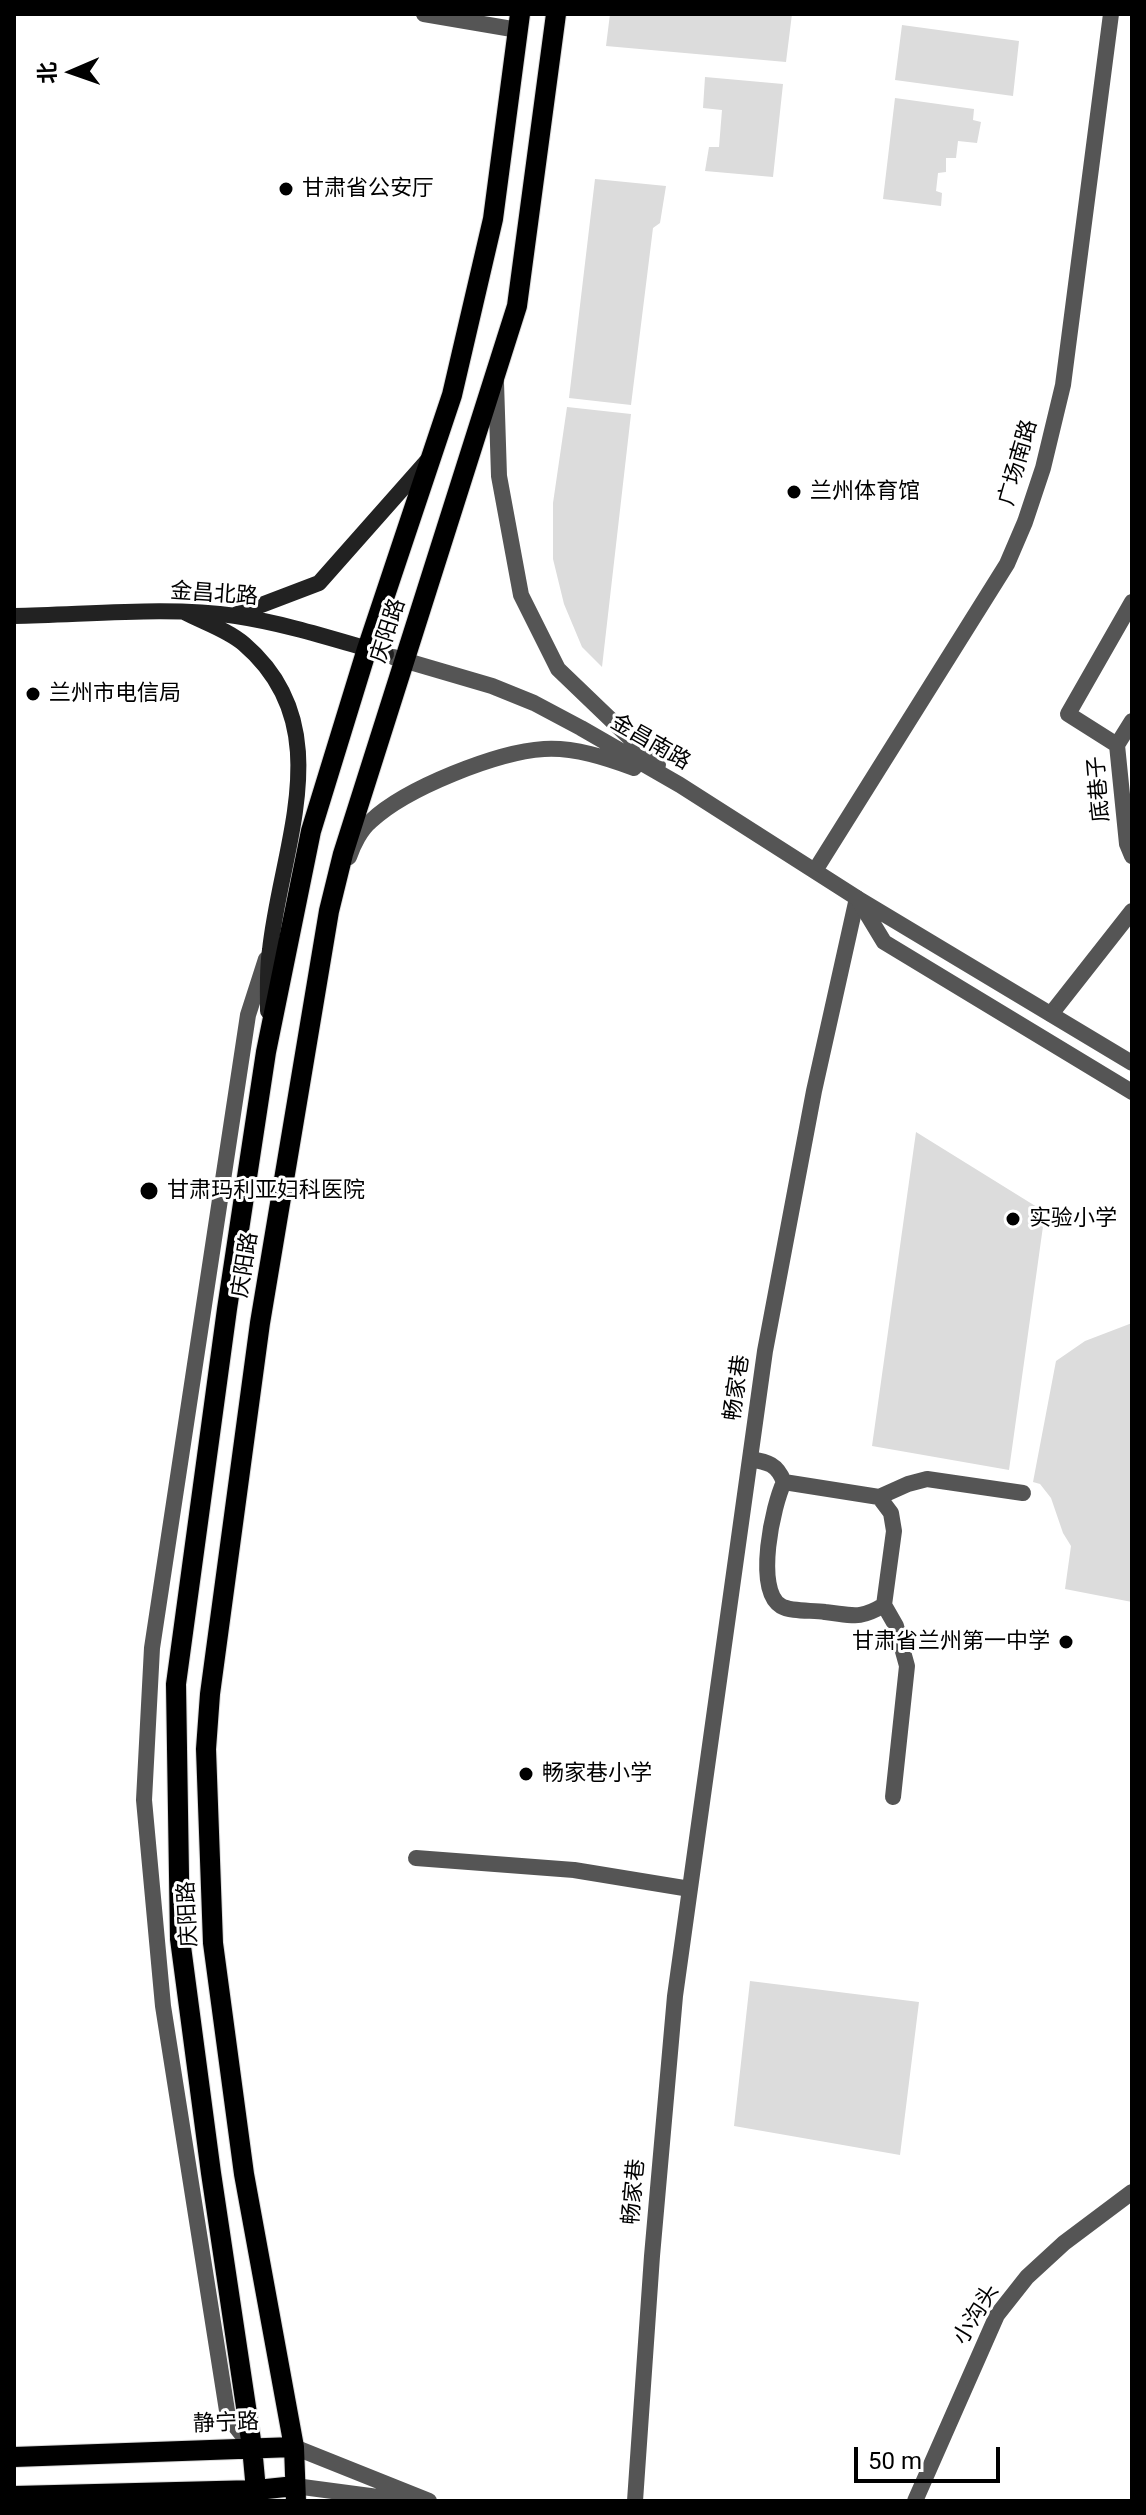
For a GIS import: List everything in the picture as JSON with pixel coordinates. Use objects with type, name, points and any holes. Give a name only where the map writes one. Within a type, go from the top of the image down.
[{"type":"main road","name":"庆阳路","points":[[256,2497],[252,2447],[180,1939],[176,1684],[266,1052],[311,831],[386,655],[495,375],[517,306],[556,14]]},
{"type":"main road","name":"庆阳路","points":[[298,2496],[294,2447],[244,2174],[213,1943],[206,1730],[260,1323],[329,911],[433,455],[452,395],[493,219],[519,22]]},
{"type":"main road","points":[[233,615],[319,583],[433,455]]},
{"type":"main road","points":[[184,612],[242,642],[268,669],[287,698],[296,737],[299,789],[269,950],[266,1052]]},
{"type":"main road","name":"金昌北路","points":[[14,616],[184,612],[233,615],[298,628],[386,655]]},
{"type":"main road","name":"静宁路","points":[[14,2457],[294,2447]]},
{"type":"main road","points":[[14,2496],[298,2496]]},
{"type":"street","points":[[424,14],[519,22]]},
{"type":"street","name":"广场南路","points":[[816,869],[1007,564],[1025,522],[1043,468],[1063,385],[1111,14]]},
{"type":"street","points":[[495,375],[499,476],[521,595],[558,669],[680,785]]},
{"type":"street","points":[[1117,745],[1068,714],[1132,602]]},
{"type":"street","name":"金昌南路","points":[[386,655],[492,686],[534,703],[680,785],[857,898],[1132,1063]]},
{"type":"street","name":"底巷子","points":[[1132,721],[1117,745],[1127,844],[1132,856]]},
{"type":"street","points":[[329,911],[352,848],[370,821],[407,796],[475,765],[517,752],[547,749],[582,753],[617,762],[680,785]]},
{"type":"street","name":"金昌南路","points":[[857,898],[884,942],[1132,1092]]},
{"type":"street","name":"畅家巷","points":[[635,2501],[675,1996],[765,1351],[814,1091],[857,898]]},
{"type":"street","points":[[1051,1014],[1132,911]]},
{"type":"street","points":[[252,2447],[228,2417],[163,2006],[144,1800],[152,1648],[199,1325],[248,1015],[269,950]]},
{"type":"street","points":[[750,1459],[769,1462],[779,1470],[784,1482],[777,1497],[766,1575],[770,1594],[782,1607],[864,1617],[884,1605]]},
{"type":"street","points":[[784,1482],[879,1497],[927,1479],[1023,1493]]},
{"type":"street","points":[[879,1497],[891,1513],[894,1531],[884,1605],[896,1626],[907,1666],[893,1797]]},
{"type":"street","points":[[416,1858],[574,1870],[690,1889]]},
{"type":"street","name":"小沟头","points":[[915,2501],[997,2315],[1027,2277],[1064,2243],[1132,2192]]},
{"type":"street","name":"静宁路","points":[[294,2447],[429,2501]]},
{"type":"street","points":[[298,2496],[408,2501]]},
{"type":"shaded area","points":[[610,14],[792,14],[786,62],[606,46]]},
{"type":"shaded area","points":[[902,25],[1019,41],[1013,96],[895,80]]},
{"type":"shaded area","points":[[705,77],[783,84],[773,177],[705,171],[709,147],[719,147],[722,110],[703,108]]},
{"type":"shaded area","points":[[895,98],[974,109],[973,120],[981,122],[977,143],[958,141],[956,158],[946,158],[946,172],[938,173],[936,191],[942,193],[941,206],[883,199]]},
{"type":"shaded area","points":[[595,179],[666,186],[660,223],[653,228],[631,405],[569,398]]},
{"type":"shaded area","points":[[567,407],[631,414],[602,667],[582,647],[564,604],[553,559],[553,503]]},
{"type":"shaded area","points":[[916,1132],[1045,1212],[1009,1470],[872,1446]]},
{"type":"shaded area","points":[[1132,1323],[1132,1602],[1065,1589],[1071,1546],[1051,1498],[1040,1484],[1033,1482],[1056,1361],[1085,1341]]},
{"type":"shaded area","points":[[750,1981],[919,2002],[900,2155],[734,2126]]},
{"type":"place","name":"甘肃省公安厅","points":[[286,189]]},
{"type":"place","name":"兰州体育馆","points":[[794,492]]},
{"type":"place","name":"兰州市电信局","points":[[33,694]]},
{"type":"place","name":"甘肃玛利亚妇科医院","points":[[149,1191]]},
{"type":"place","name":"实验小学","points":[[1013,1219]]},
{"type":"place","name":"甘肃省兰州第一中学","points":[[1066,1642]]},
{"type":"place","name":"畅家巷小学","points":[[526,1774]]}]
